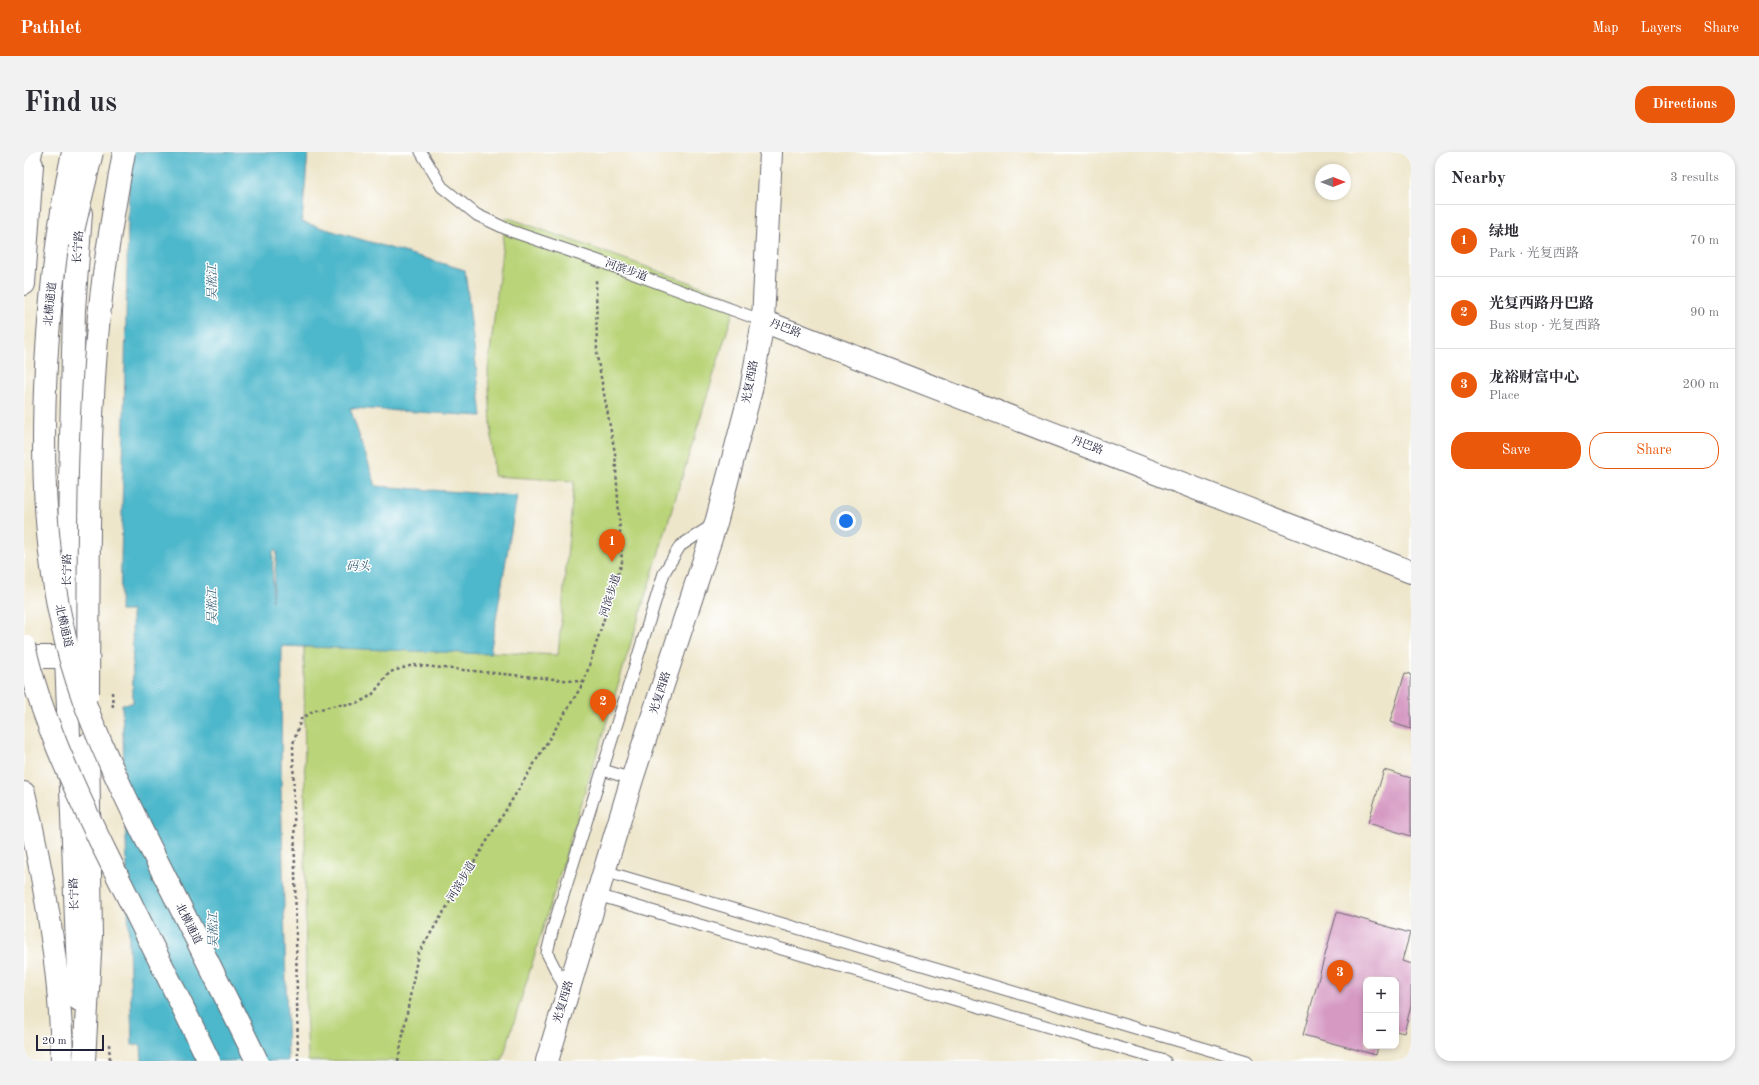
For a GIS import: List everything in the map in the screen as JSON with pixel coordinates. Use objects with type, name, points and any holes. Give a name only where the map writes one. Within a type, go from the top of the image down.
[{"type":"main road","points":[[24,180],[31,152]]},
{"type":"main road","points":[[24,186],[31,152]]},
{"type":"main road","points":[[24,284],[31,152]]},
{"type":"main road","name":"北横通道","points":[[73,152],[56,246],[48,335],[43,418],[44,487],[49,546],[57,604],[71,662],[92,722],[133,812],[257,1061]]},
{"type":"main road","name":"长宁路","points":[[83,1061],[66,657],[74,310],[86,152]]},
{"type":"main road","points":[[44,487],[57,340],[70,246],[92,152]]},
{"type":"main road","points":[[83,1061],[91,935],[88,744],[89,508],[97,337],[108,251],[124,152]]},
{"type":"main road","name":"光复西路","points":[[547,1061],[632,779],[716,523],[751,390],[763,321],[770,162]]},
{"type":"main road","name":"丹巴路","points":[[763,321],[1411,572]]},
{"type":"main road","points":[[24,646],[52,738],[209,1061]]},
{"type":"main road","points":[[24,657],[66,657]]},
{"type":"main road","points":[[24,793],[49,914],[57,980],[62,1061]]},
{"type":"lane","points":[[420,152],[442,187],[477,215],[511,231],[596,260]]},
{"type":"lane","name":"河滨步道","points":[[596,260],[763,321]]},
{"type":"lane","points":[[567,992],[547,953],[553,928],[664,573],[680,546],[716,523]]},
{"type":"lane","points":[[603,770],[632,779]]},
{"type":"lane","points":[[604,871],[1247,1061]]},
{"type":"lane","points":[[597,895],[1165,1061]]},
{"type":"path","name":"河滨步道","points":[[398,1061],[418,954],[584,682],[622,562],[615,453],[597,356],[596,260]]},
{"type":"path","points":[[298,1061],[293,744],[302,719],[314,711],[321,709],[336,705],[356,704],[372,695],[390,672],[413,664],[584,682]]},
{"type":"green space","points":[[506,217],[737,299],[502,1061],[308,1061],[306,1001],[304,644],[558,655],[574,481],[494,476],[488,370]]},
{"type":"water","points":[[134,152],[308,152],[302,222],[465,270],[482,416],[350,408],[376,486],[517,496],[490,654],[282,646],[281,788],[288,1061],[142,1061],[141,1045],[132,1045],[122,704],[133,703],[132,611],[120,611],[129,171]],"holes":[[[273,551],[277,551],[272,601]]]},
{"type":"building","points":[[1405,673],[1411,674],[1411,729],[1390,722]]},
{"type":"building","points":[[1384,770],[1411,778],[1411,836],[1368,823]]},
{"type":"building","points":[[1337,912],[1410,933],[1402,961],[1411,964],[1411,1006],[1404,1033],[1399,1032],[1399,977],[1363,977],[1363,1049],[1377,1049],[1376,1055],[1303,1035]]},
{"type":"place","name":"绿地","points":[[612,562]]},
{"type":"place","name":"光复西路丹巴路","points":[[603,722]]},
{"type":"place","name":"龙裕财富中心","points":[[1340,993]]},
{"type":"water label","name":"吴淞江","points":[[213,282]]},
{"type":"water label","name":"码头","points":[[358,567]]},
{"type":"water label","name":"吴淞江","points":[[213,606]]},
{"type":"water label","name":"吴淞江","points":[[214,930]]}]
